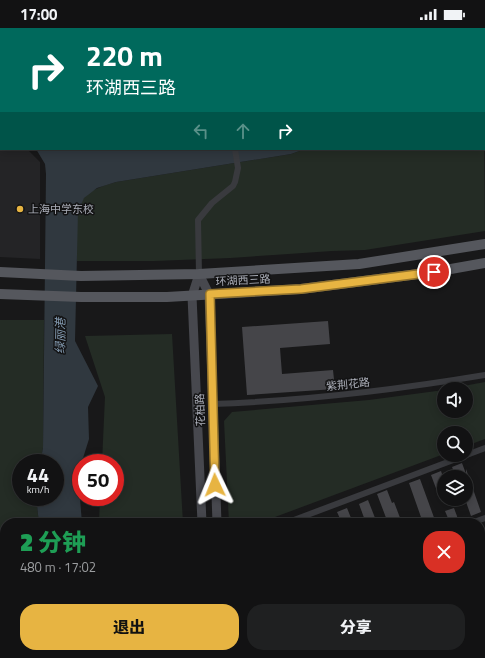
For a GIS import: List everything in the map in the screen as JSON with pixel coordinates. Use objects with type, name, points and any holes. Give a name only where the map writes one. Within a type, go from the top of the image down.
[{"type":"main road","name":"环湖西三路","points":[[0,272],[81,276],[199,274],[359,264],[485,244]]},
{"type":"main road","name":"环湖西三路","points":[[0,294],[81,297],[192,296],[301,289],[485,264]]},
{"type":"main road","name":"花柏路","points":[[199,274],[210,294],[212,404],[217,518]]},
{"type":"main road","points":[[192,296],[199,274]]},
{"type":"main road","name":"花柏路","points":[[192,296],[202,518]]},
{"type":"street","points":[[199,274],[198,220],[212,203],[233,186],[238,168],[235,150]]},
{"type":"street","name":"紫荆花路","points":[[212,404],[359,393],[485,375]]},
{"type":"street","points":[[299,518],[485,448]]},
{"type":"shaded area","name":"上海中学东校","points":[[0,150],[28,150],[40,162],[40,259],[0,257]]},
{"type":"shaded area","points":[[302,150],[484,150],[485,231],[365,250],[154,261],[77,261],[78,212],[83,199],[94,190],[116,182],[291,154]]},
{"type":"shaded area","points":[[0,320],[44,320],[42,454],[12,454],[12,506],[37,506],[38,518],[0,518]]},
{"type":"shaded area","points":[[172,334],[183,518],[99,518],[100,506],[124,506],[124,454],[102,454],[105,397],[85,336]]},
{"type":"shaded area","points":[[485,382],[485,439],[473,443],[473,426],[437,426],[437,457],[272,518],[229,518],[224,421],[232,412],[369,400],[437,391],[437,418],[473,418],[473,384]]},
{"type":"water","name":"绿丽港","points":[[37,150],[302,150],[291,154],[116,182],[97,188],[84,198],[78,212],[75,341],[98,386],[88,407],[89,439],[84,454],[72,454],[72,506],[81,506],[82,518],[38,518],[37,506],[64,506],[64,454],[42,454],[45,164]]},
{"type":"building","points":[[328,321],[330,344],[280,348],[282,374],[333,370],[335,389],[247,395],[242,327]]},
{"type":"building","points":[[462,463],[465,470],[453,470],[452,467]]},
{"type":"building","points":[[437,473],[437,491],[431,475]]},
{"type":"building","points":[[420,479],[434,518],[421,518],[409,483]]},
{"type":"building","points":[[473,489],[481,512],[471,516],[467,506],[473,506]]},
{"type":"building","points":[[387,490],[392,503],[394,502],[400,518],[386,518],[377,494]]},
{"type":"building","points":[[368,500],[375,518],[364,518],[359,504]]},
{"type":"building","points":[[347,508],[351,518],[340,518],[337,512]]},
{"type":"building","points":[[454,508],[458,518],[448,518],[445,511]]},
{"type":"place","name":"上海中学东校","points":[[20,209]]},
{"type":"route","points":[[215,485],[210,294],[301,289],[434,272]]}]
